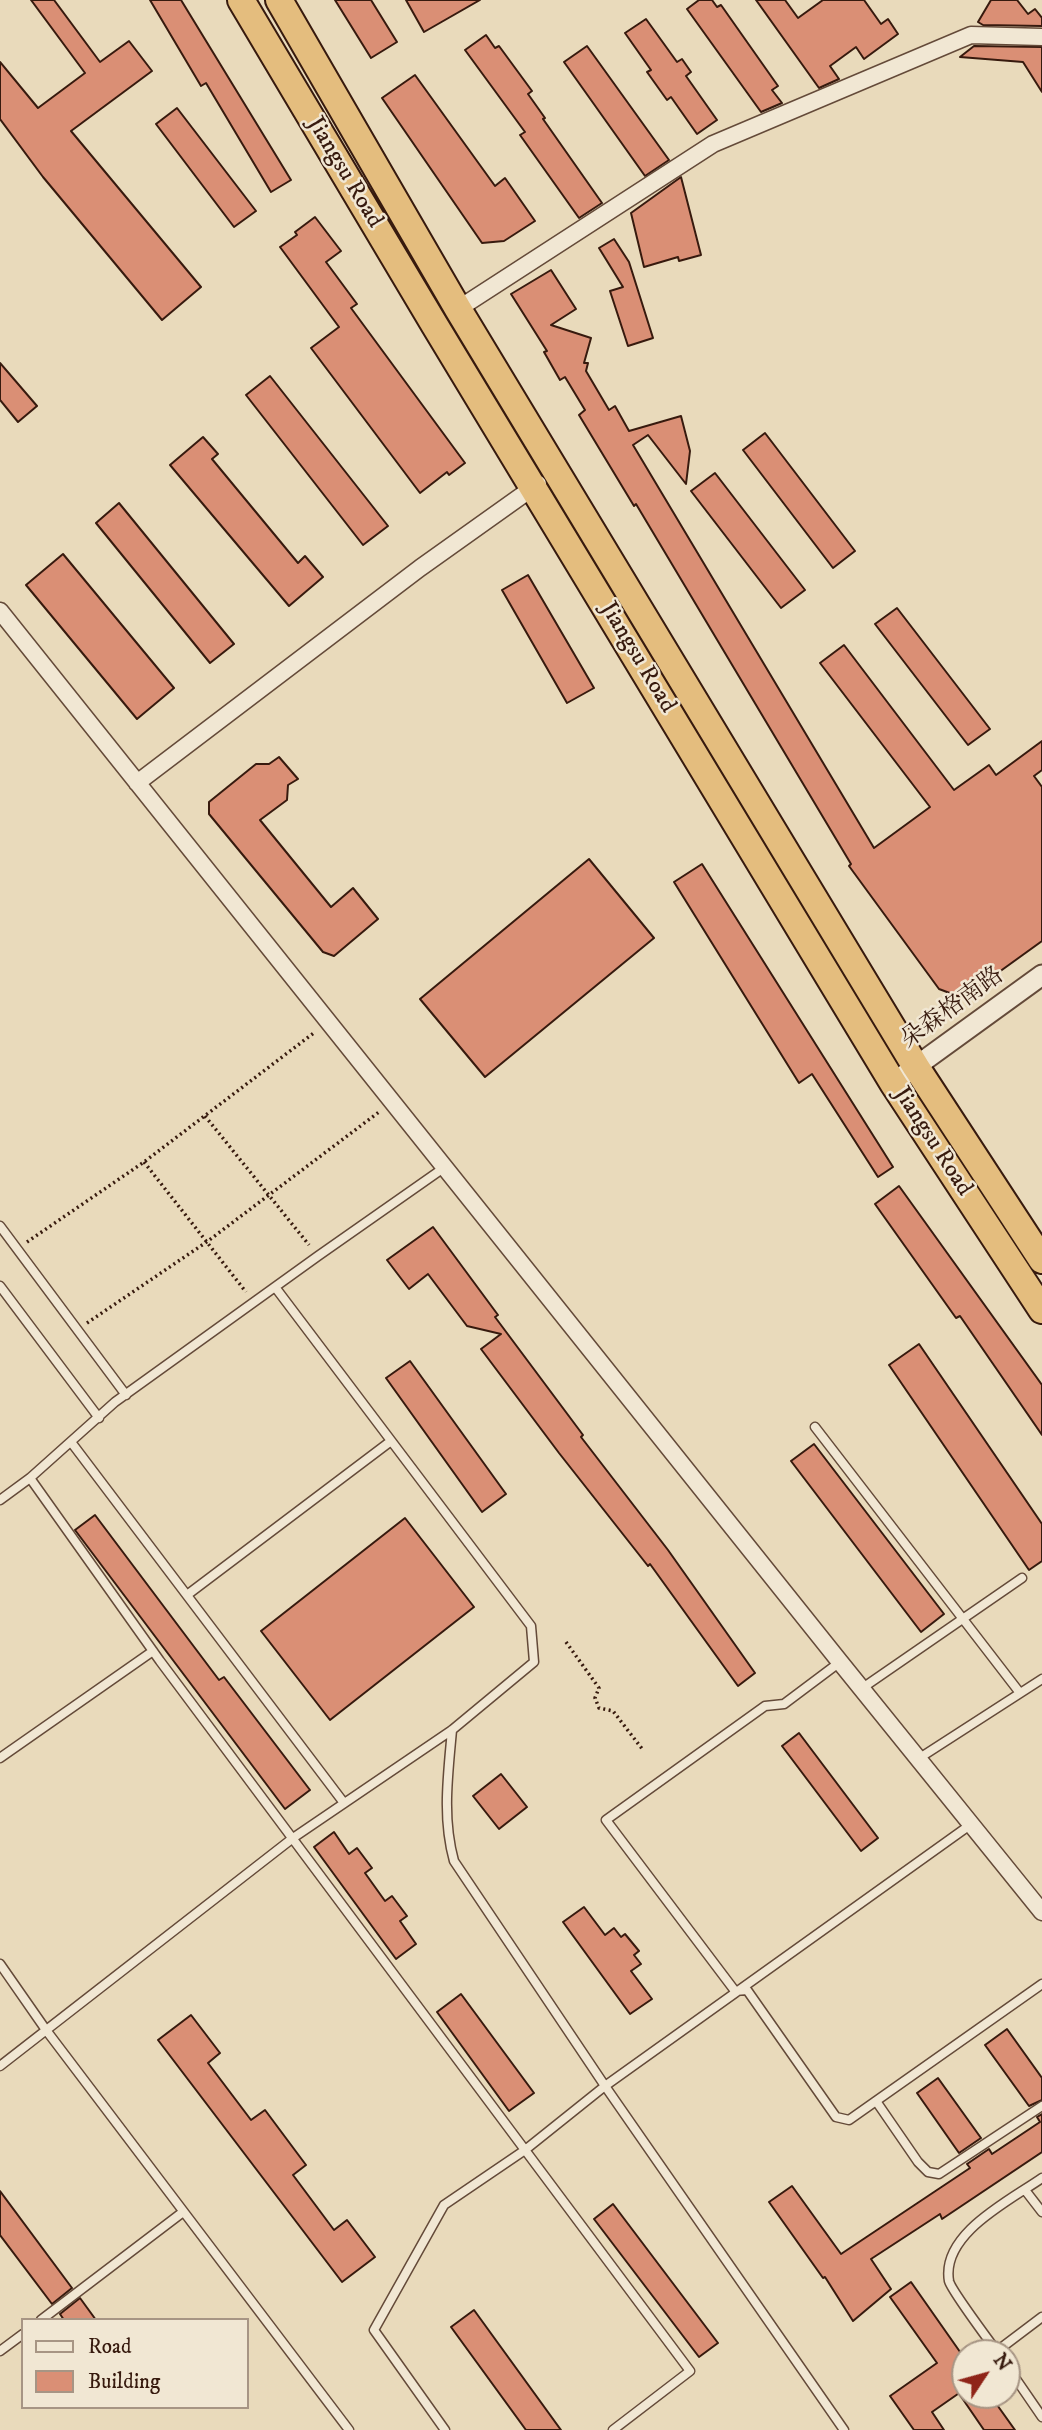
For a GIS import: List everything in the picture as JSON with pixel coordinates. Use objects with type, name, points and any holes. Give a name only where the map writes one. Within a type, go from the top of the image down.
[{"type":"highway","name":"Jiangsu Road","points":[[241,0],[893,1083],[1042,1310]]},
{"type":"highway","name":"Jiangsu Road","points":[[279,0],[458,309],[916,1067],[1042,1260]]},
{"type":"street","points":[[458,309],[713,144],[971,35],[1042,37]]},
{"type":"street","points":[[137,783],[420,568],[556,470]]},
{"type":"street","points":[[0,611],[839,1662],[1042,1912]]},
{"type":"street","name":"朵森格南路","points":[[893,1083],[1042,975]]},
{"type":"lane","points":[[0,1500],[30,1478],[126,1395],[445,1167]]},
{"type":"lane","points":[[0,1226],[126,1395]]},
{"type":"lane","points":[[0,1286],[99,1418]]},
{"type":"lane","points":[[0,2066],[293,1838],[452,1730],[534,1662],[531,1626],[275,1287]]},
{"type":"lane","points":[[815,1427],[1020,1693]]},
{"type":"lane","points":[[187,1595],[391,1441]]},
{"type":"lane","points":[[71,1442],[344,1803]]},
{"type":"lane","points":[[30,1478],[153,1651],[690,2371],[613,2430]]},
{"type":"lane","points":[[861,1689],[1022,1578]]},
{"type":"lane","points":[[0,1758],[153,1651]]},
{"type":"lane","points":[[735,1991],[606,1820],[765,1706],[784,1704],[839,1662]]},
{"type":"lane","points":[[918,1760],[1042,1679]]},
{"type":"lane","points":[[452,1730],[446,1806],[447,1837],[454,1861],[605,2086],[844,2430]]},
{"type":"lane","points":[[445,2430],[373,2330],[444,2205],[525,2150],[605,2086],[735,1991],[970,1825]]},
{"type":"lane","points":[[0,1964],[46,2030],[349,2430]]},
{"type":"lane","points":[[735,1991],[747,1990],[836,2118],[849,2120],[1042,1984]]},
{"type":"lane","points":[[876,2101],[918,2162],[928,2172],[939,2174],[1042,2106]]},
{"type":"lane","points":[[988,2339],[949,2282],[952,2252],[970,2228],[1042,2178]]},
{"type":"lane","points":[[1025,2190],[1042,2212]]},
{"type":"lane","points":[[44,2318],[183,2212]]},
{"type":"lane","points":[[1014,2339],[1042,2317]]},
{"type":"lane","points":[[0,2351],[21,2335]]},
{"type":"lane","points":[[1021,2387],[1042,2417]]},
{"type":"path","points":[[17,1248],[144,1161],[328,1023]]},
{"type":"path","points":[[77,1330],[208,1241],[392,1103]]},
{"type":"path","points":[[205,1116],[318,1256]]},
{"type":"path","points":[[144,1161],[254,1303]]},
{"type":"path","points":[[566,1642],[599,1688],[595,1698],[599,1709],[613,1711],[643,1750]]},
{"type":"building","points":[[31,0],[54,0],[100,62],[129,41],[152,71],[71,131],[201,287],[162,320],[43,177],[0,119],[0,62],[38,108],[85,73]]},
{"type":"building","points":[[150,0],[181,0],[291,180],[271,192],[206,83],[201,86]]},
{"type":"building","points":[[335,0],[371,0],[397,42],[371,58]]},
{"type":"building","points":[[406,0],[480,0],[424,32]]},
{"type":"building","points":[[699,0],[712,0],[717,7],[721,5],[778,86],[772,90],[782,103],[761,112],[687,9]]},
{"type":"building","points":[[756,0],[785,0],[798,18],[823,0],[864,0],[881,24],[888,19],[898,34],[864,59],[856,47],[830,66],[839,79],[819,88]]},
{"type":"building","points":[[991,0],[1017,0],[1028,14],[1035,9],[1042,18],[1042,26],[983,25],[978,22]]},
{"type":"building","points":[[646,19],[677,62],[682,59],[691,72],[686,76],[717,120],[697,134],[671,97],[667,100],[647,72],[651,70],[625,33]]},
{"type":"building","points":[[486,35],[495,48],[499,46],[532,91],[528,94],[545,118],[543,119],[602,203],[579,218],[520,135],[525,132],[465,50]]},
{"type":"building","points":[[587,46],[669,160],[645,176],[564,62]]},
{"type":"building","points":[[974,46],[1042,47],[1042,92],[1023,62],[960,57]]},
{"type":"building","points":[[415,75],[495,186],[505,178],[535,221],[504,241],[482,243],[382,98]]},
{"type":"building","points":[[177,108],[256,211],[234,227],[156,124]]},
{"type":"building","points":[[681,177],[701,255],[679,261],[678,257],[644,267],[631,213]]},
{"type":"building","points":[[315,217],[341,251],[326,262],[357,304],[351,308],[465,463],[449,475],[447,472],[420,493],[311,348],[339,327],[280,247]]},
{"type":"building","points":[[614,239],[629,262],[653,338],[628,346],[610,291],[623,287],[599,248]]},
{"type":"building","points":[[551,270],[576,309],[551,325],[591,338],[584,363],[588,363],[586,371],[609,410],[615,406],[629,431],[681,416],[690,451],[686,484],[648,435],[633,445],[874,848],[930,807],[820,663],[844,645],[954,790],[989,765],[996,775],[1042,741],[1042,770],[1034,776],[1042,787],[1042,941],[963,998],[939,989],[849,866],[851,864],[636,504],[634,506],[579,415],[585,410],[565,377],[560,380],[544,352],[547,351],[511,294]]},
{"type":"building","points":[[0,363],[37,406],[18,422],[0,400]]},
{"type":"building","points":[[270,376],[388,526],[363,545],[246,395]]},
{"type":"building","points":[[765,433],[855,551],[833,568],[743,450]]},
{"type":"building","points":[[203,437],[218,454],[212,459],[298,563],[305,556],[323,577],[289,606],[170,465]]},
{"type":"building","points":[[715,473],[805,590],[781,608],[691,491]]},
{"type":"building","points":[[119,503],[234,644],[210,663],[96,523]]},
{"type":"building","points":[[63,554],[174,688],[137,719],[26,585]]},
{"type":"building","points":[[528,575],[594,688],[567,703],[502,590]]},
{"type":"building","points":[[897,608],[990,729],[968,745],[875,624]]},
{"type":"building","points":[[279,757],[298,779],[288,785],[287,800],[260,820],[331,907],[353,888],[378,919],[334,956],[323,952],[209,814],[209,802],[256,764],[269,764]]},
{"type":"building","points":[[589,859],[654,938],[485,1077],[420,999]]},
{"type":"building","points":[[702,864],[893,1167],[878,1177],[812,1074],[799,1083],[674,882]]},
{"type":"building","points":[[899,1186],[1042,1385],[1042,1435],[960,1316],[956,1318],[875,1204]]},
{"type":"building","points":[[433,1227],[498,1315],[495,1317],[583,1435],[581,1437],[668,1550],[755,1673],[738,1686],[650,1564],[648,1566],[559,1453],[481,1349],[501,1334],[467,1326],[428,1274],[409,1289],[387,1260]]},
{"type":"building","points":[[919,1344],[1042,1524],[1042,1561],[1029,1570],[889,1365]]},
{"type":"building","points":[[410,1361],[506,1494],[482,1512],[386,1378]]},
{"type":"building","points":[[814,1444],[944,1614],[921,1632],[791,1461]]},
{"type":"building","points":[[95,1515],[219,1680],[224,1677],[310,1790],[285,1809],[75,1530]]},
{"type":"building","points":[[405,1518],[474,1607],[330,1720],[261,1631]]},
{"type":"building","points":[[799,1733],[878,1838],[861,1851],[782,1746]]},
{"type":"building","points":[[501,1774],[527,1807],[499,1829],[473,1796]]},
{"type":"building","points":[[334,1832],[349,1854],[357,1848],[372,1868],[365,1873],[385,1901],[392,1896],[407,1916],[400,1921],[416,1944],[396,1959],[314,1847]]},
{"type":"building","points":[[584,1907],[605,1935],[614,1928],[621,1937],[625,1934],[639,1951],[634,1955],[641,1964],[631,1971],[652,1999],[630,2014],[563,1922]]},
{"type":"building","points":[[461,1994],[534,2093],[509,2111],[437,2012]]},
{"type":"building","points":[[191,2015],[220,2053],[208,2063],[251,2120],[265,2110],[306,2165],[293,2175],[334,2230],[347,2220],[375,2257],[342,2282],[158,2040]]},
{"type":"building","points":[[1007,2029],[1042,2078],[1042,2100],[1029,2106],[985,2045]]},
{"type":"building","points":[[938,2078],[981,2138],[959,2153],[917,2093]]},
{"type":"building","points":[[1042,2114],[1042,2152],[942,2219],[940,2214],[871,2259],[891,2289],[853,2321],[825,2277],[823,2278],[769,2202],[792,2186],[841,2254],[970,2168],[967,2164],[989,2149],[992,2154],[1040,2122],[1037,2117]]},
{"type":"building","points":[[0,2191],[72,2288],[52,2304],[0,2235]]},
{"type":"building","points":[[613,2204],[718,2343],[699,2357],[594,2219]]},
{"type":"building","points":[[911,2282],[951,2339],[951,2399],[932,2412],[944,2430],[914,2430],[890,2396],[937,2363],[890,2297]]},
{"type":"building","points":[[80,2298],[95,2318],[63,2318],[60,2314]]},
{"type":"building","points":[[474,2310],[561,2430],[526,2430],[451,2327]]},
{"type":"building","points":[[970,2409],[1000,2409],[1015,2430],[984,2430]]}]
